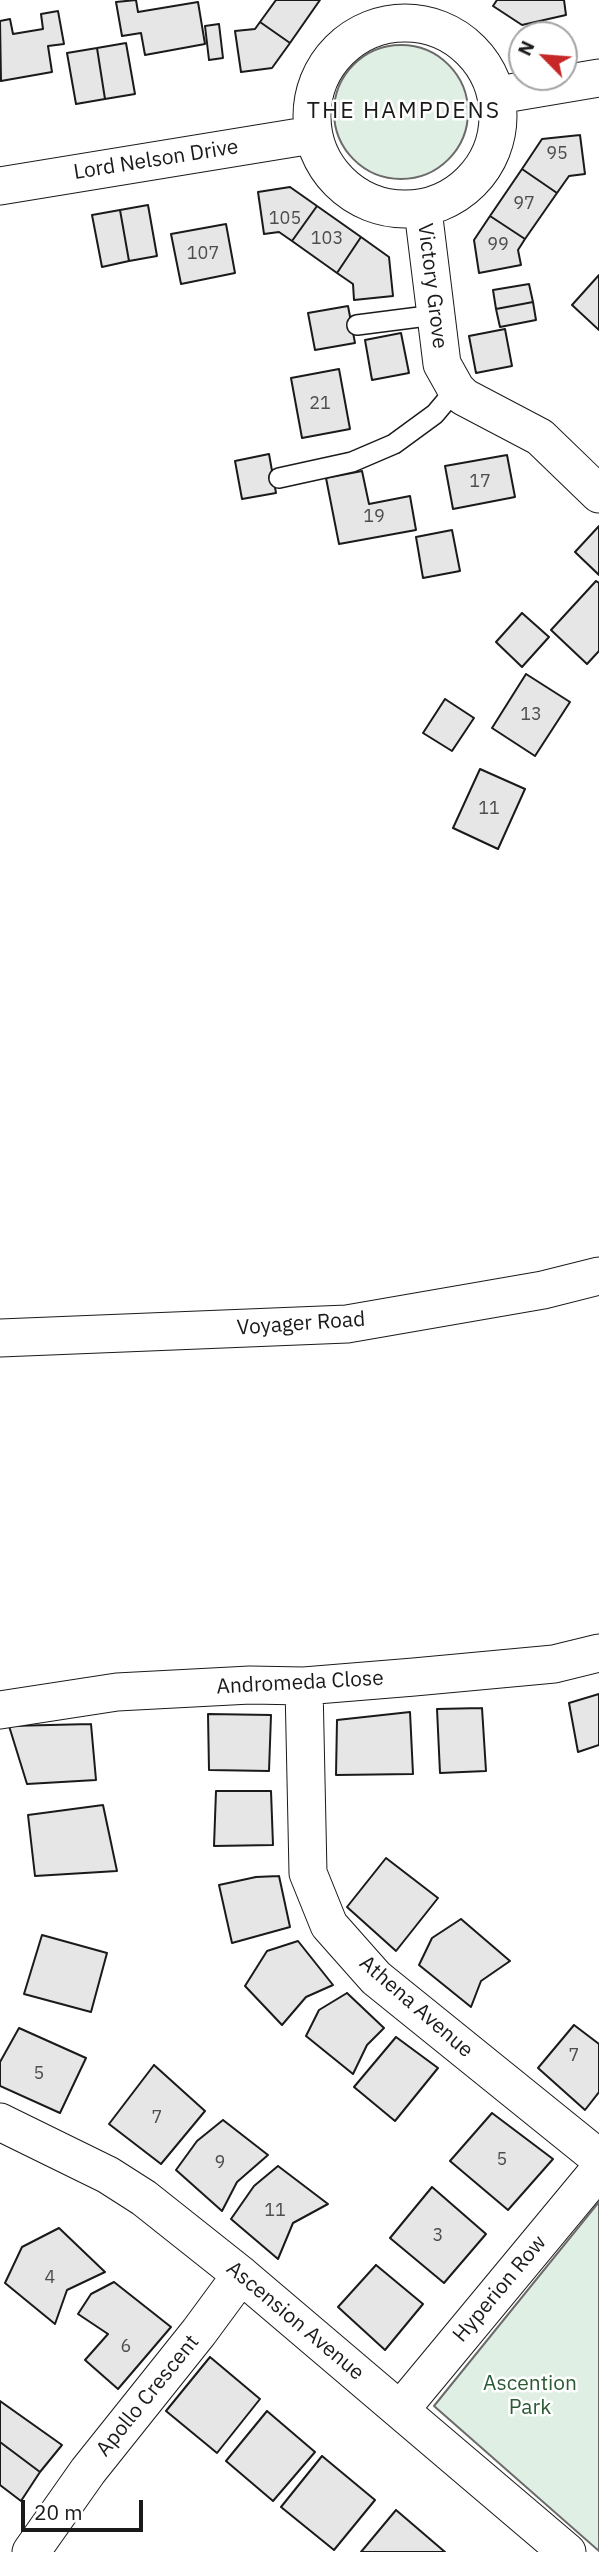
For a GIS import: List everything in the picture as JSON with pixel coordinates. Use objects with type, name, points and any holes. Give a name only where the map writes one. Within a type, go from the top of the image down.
[{"type":"street","points":[[388,11],[436,26],[476,52],[498,95],[496,145],[468,187],[423,209],[374,206],[334,179],[312,135],[316,85],[343,44],[388,11]]},
{"type":"street","points":[[498,95],[599,78]]},
{"type":"street","name":"Lord Nelson Drive","points":[[0,186],[312,135]]},
{"type":"street","name":"Victory Grove","points":[[423,209],[442,364],[456,389]]},
{"type":"street","points":[[456,389],[464,397],[540,437],[599,494]]},
{"type":"street","name":"Voyager Road","points":[[0,1338],[347,1324],[543,1290],[599,1276]]},
{"type":"street","name":"Andromeda Close","points":[[0,1710],[117,1692],[250,1685],[304,1686],[554,1664],[599,1653]]},
{"type":"street","name":"Athena Avenue","points":[[304,1686],[308,1873],[329,1925],[376,1978],[599,2158]]},
{"type":"street","name":"Ascension Avenue","points":[[0,2122],[108,2175],[144,2198],[401,2409],[567,2552]]},
{"type":"street","name":"Hyperion Row","points":[[401,2409],[599,2169]]},
{"type":"street","name":"Apollo Crescent","points":[[31,2552],[88,2471],[200,2332],[240,2275]]},
{"type":"lane","points":[[357,325],[435,315]]},
{"type":"lane","points":[[279,478],[352,462],[394,444],[435,414],[456,389]]},
{"type":"green space","points":[[401,45],[427,50],[448,65],[463,86],[468,112],[463,138],[448,159],[427,174],[401,179],[375,174],[354,159],[339,138],[334,112],[339,86],[354,65],[375,50]]},
{"type":"green space","name":"Ascention Park","points":[[599,2202],[599,2551],[434,2406]]},
{"type":"building","points":[[136,0],[138,12],[198,2],[205,44],[145,55],[141,33],[122,36],[116,2]]},
{"type":"building","points":[[276,0],[320,0],[290,43],[260,22]]},
{"type":"building","points":[[497,0],[564,0],[566,15],[540,21],[516,21],[493,6]]},
{"type":"building","points":[[58,11],[64,44],[48,46],[52,72],[1,81],[0,21],[10,19],[13,34],[43,29],[41,14]]},
{"type":"building","points":[[260,22],[290,43],[272,68],[241,72],[235,31],[255,29]]},
{"type":"building","points":[[219,24],[223,58],[209,60],[205,26]]},
{"type":"building","points":[[126,43],[135,94],[105,99],[97,48]]},
{"type":"building","points":[[97,48],[105,99],[76,104],[67,53]]},
{"type":"building","points":[[580,135],[585,174],[569,176],[557,193],[522,169],[542,139]]},
{"type":"building","points":[[522,169],[557,193],[525,239],[490,216]]},
{"type":"building","points":[[290,187],[317,206],[292,241],[279,232],[264,234],[258,192]]},
{"type":"building","points":[[148,205],[157,256],[129,261],[120,210]]},
{"type":"building","points":[[317,206],[361,237],[337,273],[292,241]]},
{"type":"building","points":[[120,210],[129,261],[102,267],[92,215]]},
{"type":"building","points":[[490,216],[525,239],[518,250],[521,265],[479,273],[474,240]]},
{"type":"building","points":[[226,224],[235,273],[181,284],[171,234]]},
{"type":"building","points":[[361,237],[389,257],[393,296],[354,300],[353,284],[337,273]]},
{"type":"building","points":[[599,275],[599,330],[572,305]]},
{"type":"building","points":[[529,284],[533,302],[496,309],[493,290]]},
{"type":"building","points":[[533,302],[536,320],[500,327],[496,309]]},
{"type":"building","points":[[348,306],[355,343],[315,350],[308,313]]},
{"type":"building","points":[[505,329],[512,366],[476,373],[469,336]]},
{"type":"building","points":[[401,333],[409,373],[372,380],[365,340]]},
{"type":"building","points":[[339,369],[350,429],[302,438],[291,378]]},
{"type":"building","points":[[269,454],[276,493],[242,499],[235,461]]},
{"type":"building","points":[[507,455],[515,497],[453,509],[445,466]]},
{"type":"building","points":[[362,471],[369,504],[410,496],[416,530],[339,544],[326,478]]},
{"type":"building","points":[[599,526],[599,575],[575,552]]},
{"type":"building","points":[[452,530],[460,571],[423,578],[416,537]]},
{"type":"building","points":[[596,581],[599,583],[599,651],[587,664],[551,630]]},
{"type":"building","points":[[522,613],[549,637],[522,667],[496,642]]},
{"type":"building","points":[[526,674],[570,702],[535,756],[492,728]]},
{"type":"building","points":[[445,699],[474,718],[452,751],[423,733]]},
{"type":"building","points":[[480,769],[525,789],[498,849],[453,828]]},
{"type":"building","points":[[599,1694],[599,1745],[578,1752],[569,1703]]},
{"type":"building","points":[[482,1708],[486,1771],[440,1773],[437,1709]]},
{"type":"building","points":[[410,1712],[413,1774],[336,1775],[337,1720]]},
{"type":"building","points":[[208,1714],[271,1715],[269,1771],[209,1770]]},
{"type":"building","points":[[91,1724],[96,1780],[27,1784],[9,1726]]},
{"type":"building","points":[[216,1791],[271,1791],[273,1845],[214,1846]]},
{"type":"building","points":[[103,1805],[117,1871],[35,1876],[28,1815]]},
{"type":"building","points":[[386,1858],[438,1898],[396,1951],[347,1907]]},
{"type":"building","points":[[279,1876],[290,1927],[232,1943],[219,1885],[256,1877]]},
{"type":"building","points":[[461,1919],[510,1961],[481,1981],[471,2007],[419,1965],[432,1938]]},
{"type":"building","points":[[42,1935],[107,1953],[91,2012],[24,1994]]},
{"type":"building","points":[[298,1941],[333,1985],[306,1997],[282,2025],[245,1986],[267,1951]]},
{"type":"building","points":[[347,1993],[384,2028],[367,2045],[353,2074],[306,2036],[319,2010]]},
{"type":"building","points":[[574,2025],[599,2044],[599,2092],[585,2110],[538,2068]]},
{"type":"building","points":[[19,2028],[86,2058],[60,2113],[0,2086],[0,2062]]},
{"type":"building","points":[[396,2037],[438,2068],[395,2121],[354,2087]]},
{"type":"building","points":[[154,2065],[205,2111],[161,2164],[109,2124]]},
{"type":"building","points":[[492,2113],[553,2159],[508,2210],[450,2161]]},
{"type":"building","points":[[223,2120],[268,2155],[237,2182],[222,2211],[176,2170],[197,2141]]},
{"type":"building","points":[[278,2166],[328,2204],[293,2223],[278,2259],[231,2219],[254,2186]]},
{"type":"building","points":[[432,2187],[486,2234],[444,2283],[390,2238]]},
{"type":"building","points":[[59,2228],[105,2272],[67,2290],[55,2324],[5,2283],[22,2247]]},
{"type":"building","points":[[376,2265],[423,2304],[385,2350],[338,2307]]},
{"type":"building","points":[[114,2282],[171,2327],[118,2389],[85,2360],[108,2334],[78,2314],[91,2294]]},
{"type":"building","points":[[210,2357],[260,2399],[217,2453],[166,2411]]},
{"type":"building","points":[[0,2401],[62,2445],[40,2472],[0,2442]]},
{"type":"building","points":[[267,2411],[315,2452],[273,2501],[226,2461]]},
{"type":"building","points":[[0,2442],[40,2472],[21,2501],[0,2485]]},
{"type":"building","points":[[322,2456],[375,2500],[334,2550],[281,2507]]},
{"type":"building","points":[[396,2510],[445,2552],[361,2552]]},
{"type":"district","name":"THE HAMPDENS","points":[[404,111]]}]
